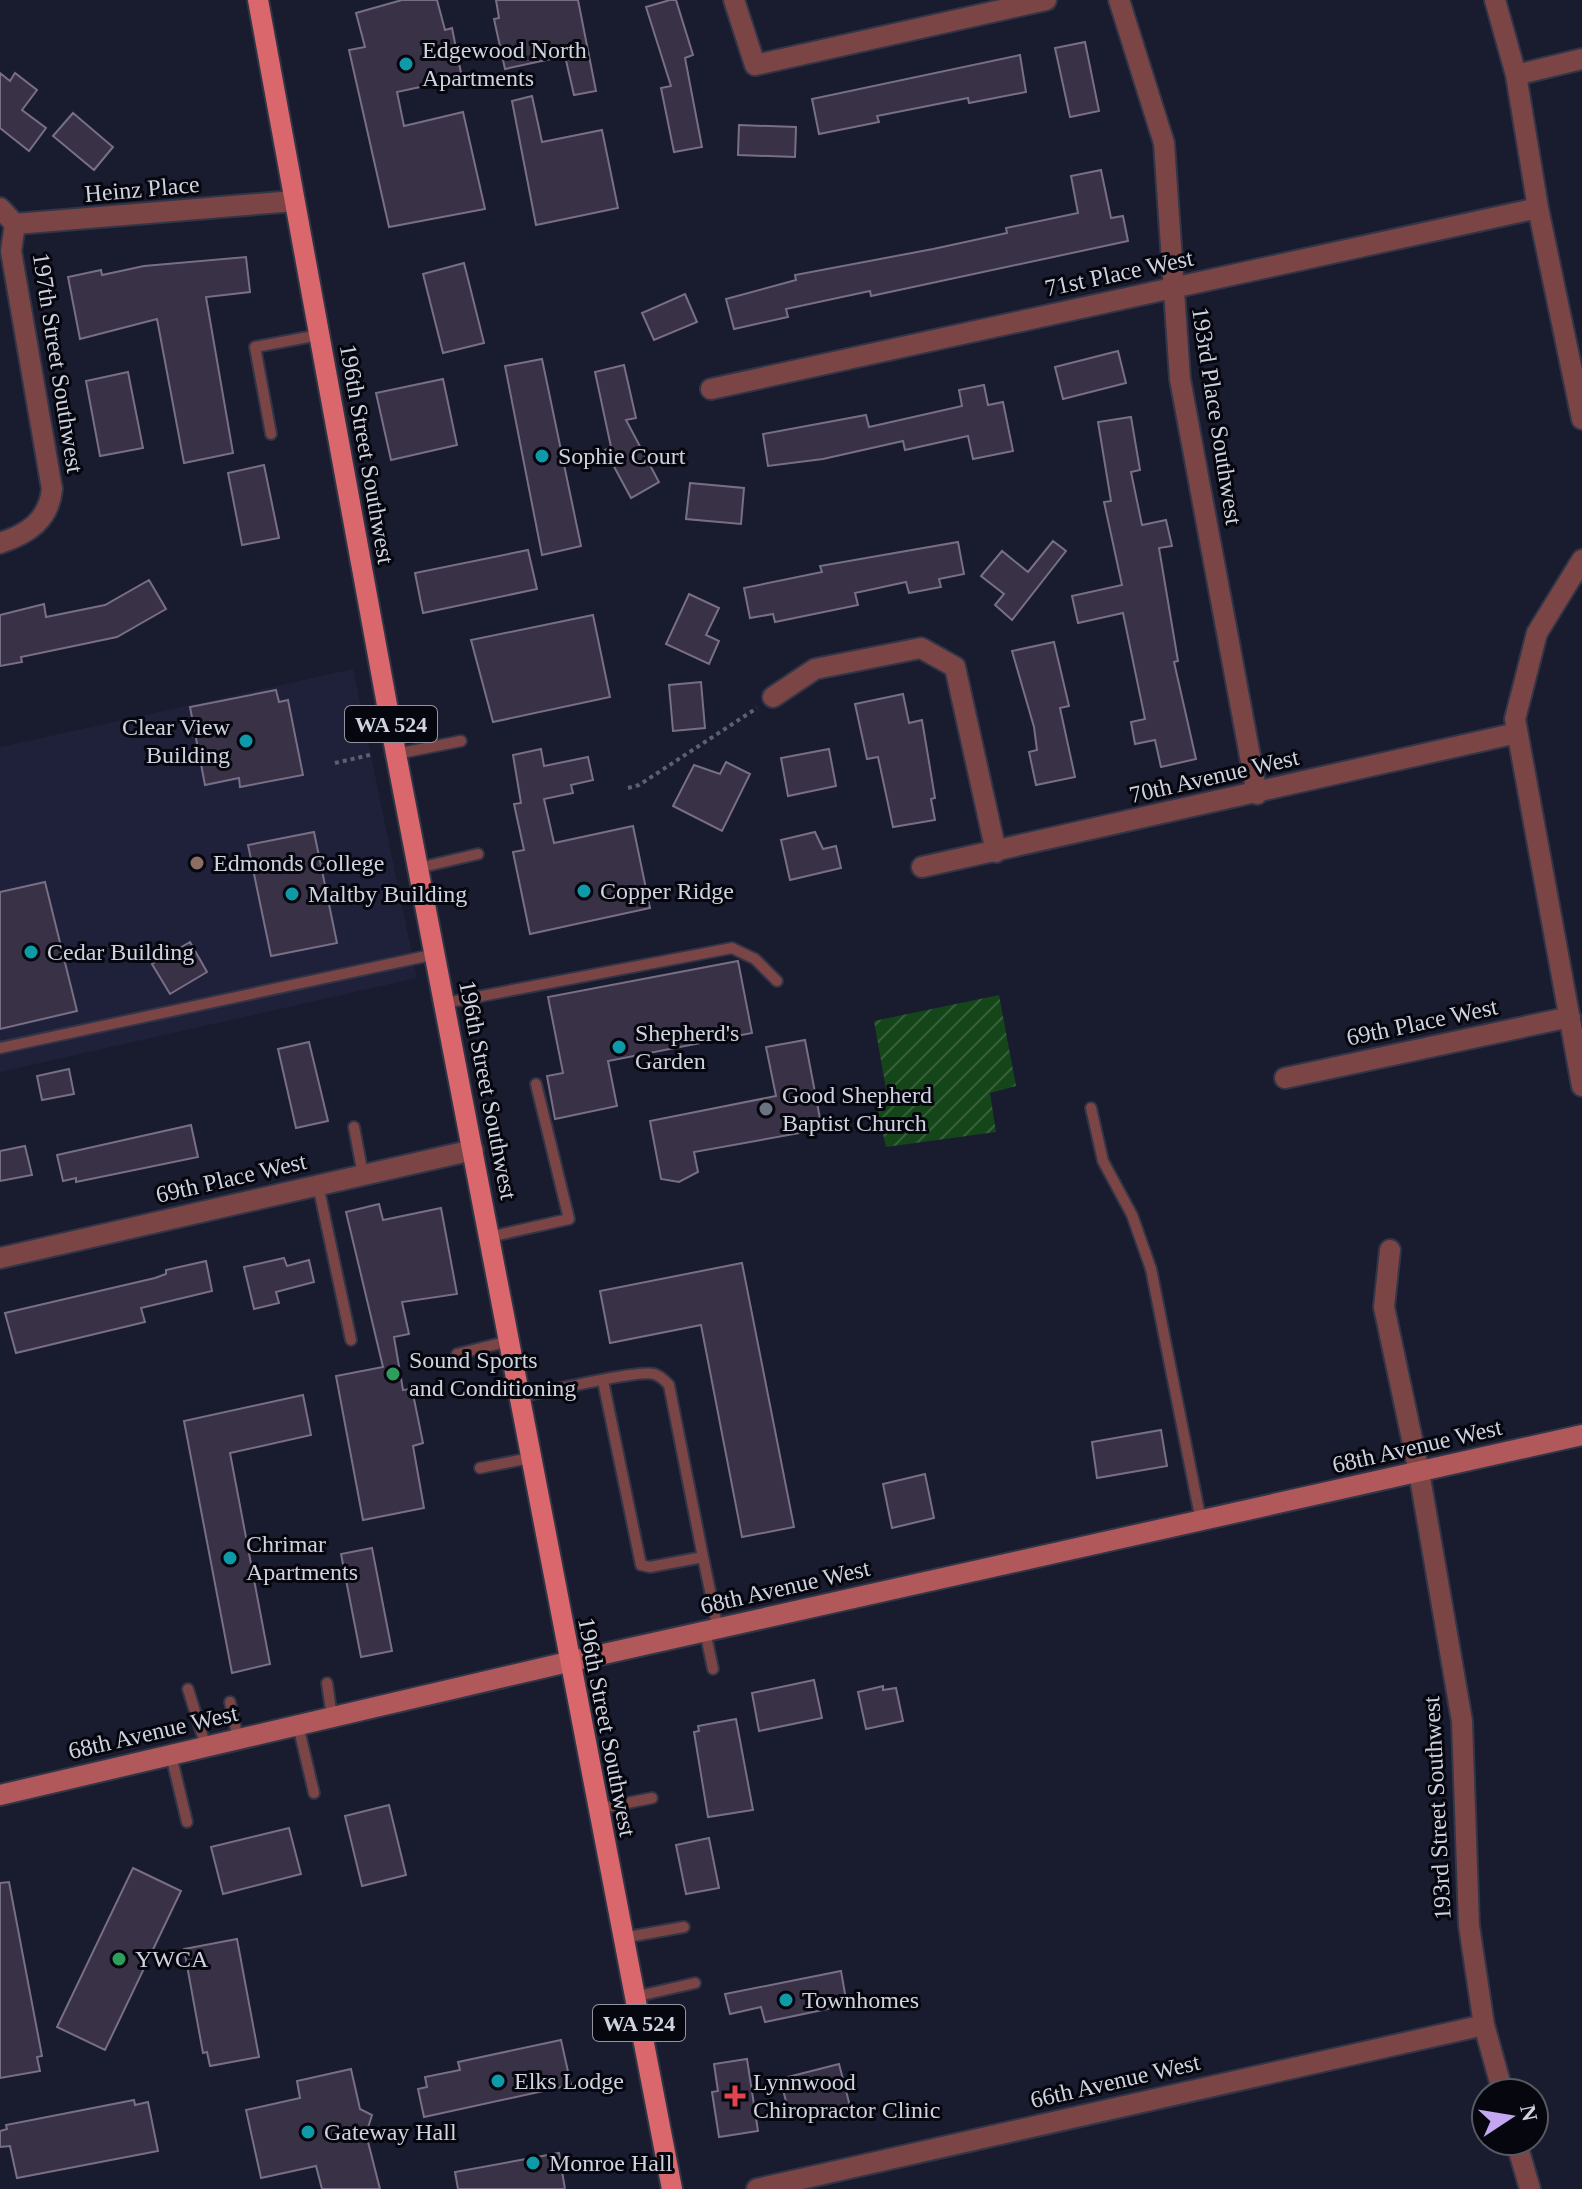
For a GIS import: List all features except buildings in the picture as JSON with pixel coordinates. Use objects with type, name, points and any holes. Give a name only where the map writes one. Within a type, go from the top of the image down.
[{"type":"main road","name":"196th Street Southwest","points":[[258,0],[319,335],[386,754],[418,868],[436,954],[568,1662],[672,2189]]},
{"type":"street","points":[[734,0],[755,65],[1046,0]]},
{"type":"street","name":"193rd Place Southwest","points":[[1119,0],[1164,143],[1180,379],[1257,794]]},
{"type":"street","points":[[1495,0],[1516,75],[1538,208],[1582,419]]},
{"type":"street","points":[[1516,75],[1582,59]]},
{"type":"street","name":"Heinz Place","points":[[15,224],[294,201]]},
{"type":"street","points":[[0,208],[15,224]]},
{"type":"street","name":"71st Place West","points":[[711,389],[1538,208]]},
{"type":"street","name":"197th Street Southwest","points":[[0,543],[29,531],[47,510],[52,489],[51,468],[11,251],[15,224]]},
{"type":"street","points":[[1582,560],[1537,633],[1515,719],[1582,1086]]},
{"type":"street","points":[[773,697],[815,669],[921,648],[955,667],[996,852]]},
{"type":"street","name":"70th Avenue West","points":[[922,867],[1517,733]]},
{"type":"street","name":"69th Place West","points":[[1285,1078],[1570,1017]]},
{"type":"street","name":"69th Place West","points":[[0,1258],[473,1150]]},
{"type":"street","name":"193rd Street Southwest","points":[[1390,1250],[1384,1307],[1419,1472],[1462,1721],[1469,1926],[1484,2025],[1499,2077]]},
{"type":"street","name":"68th Avenue West","points":[[0,1795],[568,1662],[1582,1435]]},
{"type":"street","name":"66th Avenue West","points":[[757,2189],[1484,2025]]},
{"type":"street","points":[[1521,2157],[1530,2189]]},
{"type":"lane","points":[[271,434],[255,347],[319,335]]},
{"type":"lane","points":[[386,754],[461,741]]},
{"type":"lane","points":[[418,868],[478,854]]},
{"type":"lane","points":[[445,1003],[732,948],[755,959],[777,981]]},
{"type":"lane","points":[[0,1048],[436,954]]},
{"type":"lane","points":[[489,1237],[569,1219],[536,1084]]},
{"type":"lane","points":[[1091,1108],[1103,1161],[1132,1215],[1151,1269],[1201,1521]]},
{"type":"lane","points":[[354,1127],[363,1175]]},
{"type":"lane","points":[[318,1185],[351,1340]]},
{"type":"lane","points":[[457,1354],[509,1341]]},
{"type":"lane","points":[[519,1397],[651,1372],[663,1377],[669,1385],[703,1557],[712,1630],[713,1669]]},
{"type":"lane","points":[[603,1381],[641,1565],[650,1567],[703,1557]]},
{"type":"lane","points":[[480,1468],[530,1458]]},
{"type":"lane","points":[[327,1683],[332,1717]]},
{"type":"lane","points":[[188,1689],[206,1747]]},
{"type":"lane","points":[[230,1702],[238,1739]]},
{"type":"lane","points":[[298,1725],[314,1793]]},
{"type":"lane","points":[[171,1755],[187,1822]]},
{"type":"lane","points":[[597,1809],[652,1798]]},
{"type":"lane","points":[[622,1938],[684,1927]]},
{"type":"lane","points":[[634,1997],[695,1983]]},
{"type":"path","points":[[628,788],[639,785],[773,697]]},
{"type":"path","points":[[335,763],[386,754]]},
{"type":"shaded area","name":"Edmonds College","points":[[353,669],[417,978],[0,1072],[0,747]]},
{"type":"green space","points":[[999,995],[1016,1086],[990,1093],[996,1132],[886,1147],[877,1108],[889,1106],[874,1021]]},
{"type":"place","name":"Edgewood North Apartments","points":[[406,64]]},
{"type":"place","name":"Sophie Court","points":[[542,456]]},
{"type":"place","name":"Clear View Building","points":[[246,741]]},
{"type":"place","name":"Edmonds College","points":[[197,863]]},
{"type":"place","name":"Copper Ridge","points":[[584,891]]},
{"type":"place","name":"Maltby Building","points":[[292,894]]},
{"type":"place","name":"Cedar Building","points":[[31,952]]},
{"type":"place","name":"Shepherd's Garden","points":[[619,1047]]},
{"type":"place","name":"Good Shepherd Baptist Church","points":[[766,1109]]},
{"type":"place","name":"Sound Sports and Conditioning","points":[[393,1374]]},
{"type":"place","name":"Chrimar Apartments","points":[[230,1558]]},
{"type":"place","name":"YWCA","points":[[119,1959]]},
{"type":"place","name":"Townhomes","points":[[786,2000]]},
{"type":"place","name":"Elks Lodge","points":[[498,2081]]},
{"type":"place","name":"Lynnwood Chiropractor Clinic","points":[[735,2096]]},
{"type":"place","name":"Gateway Hall","points":[[308,2132]]},
{"type":"place","name":"Monroe Hall","points":[[533,2163]]}]
